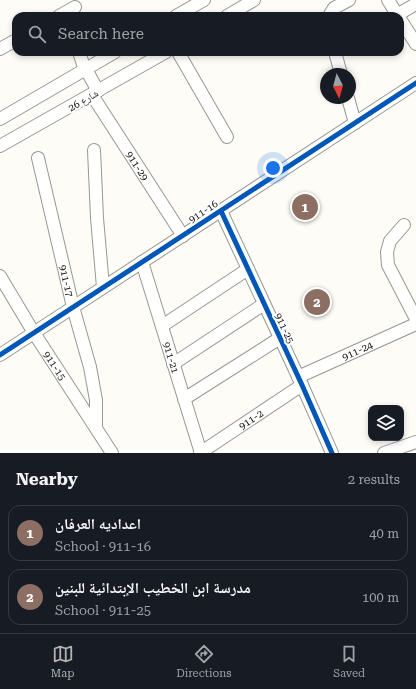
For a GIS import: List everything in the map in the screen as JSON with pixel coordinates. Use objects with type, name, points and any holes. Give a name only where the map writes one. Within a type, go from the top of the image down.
[{"type":"street","points":[[183,12],[204,0]]},
{"type":"street","points":[[234,12],[254,0]]},
{"type":"street","points":[[332,12],[334,8],[349,0]]},
{"type":"street","points":[[388,0],[395,12]]},
{"type":"street","points":[[404,12],[414,4]]},
{"type":"street","points":[[404,26],[416,44]]},
{"type":"street","points":[[0,49],[12,42]]},
{"type":"street","name":"911-29","points":[[80,56],[95,93],[182,236]]},
{"type":"street","points":[[0,119],[108,56]]},
{"type":"street","name":"شارع 26","points":[[0,146],[159,56]]},
{"type":"street","points":[[180,56],[227,137]]},
{"type":"street","points":[[336,56],[339,68]]},
{"type":"street","name":"911-16","points":[[0,355],[356,123],[416,82]]},
{"type":"street","points":[[350,104],[356,123]]},
{"type":"street","points":[[94,150],[97,218],[104,287]]},
{"type":"street","name":"911-17","points":[[38,158],[90,367],[96,400],[96,428]]},
{"type":"street","name":"911-25","points":[[221,211],[332,453]]},
{"type":"street","points":[[404,225],[390,241],[387,252],[388,265],[416,319]]},
{"type":"street","name":"911-21","points":[[142,262],[201,453]]},
{"type":"street","points":[[162,326],[248,269]]},
{"type":"street","name":"911-15","points":[[0,276],[34,333],[112,453]]},
{"type":"street","points":[[173,364],[264,304]]},
{"type":"street","name":"911-24","points":[[300,381],[416,324]]},
{"type":"street","points":[[184,399],[280,338]]},
{"type":"street","name":"911-2","points":[[201,453],[219,448],[300,381]]},
{"type":"street","points":[[384,453],[416,442]]},
{"type":"cycle path","points":[[0,355],[416,83]]},
{"type":"cycle path","points":[[221,211],[332,453]]},
{"type":"place","name":"اعداديه العرفان","points":[[305,207]]},
{"type":"place","name":"مدرسة ابن الخطيب الإبتدائية للبنين","points":[[317,302]]}]
